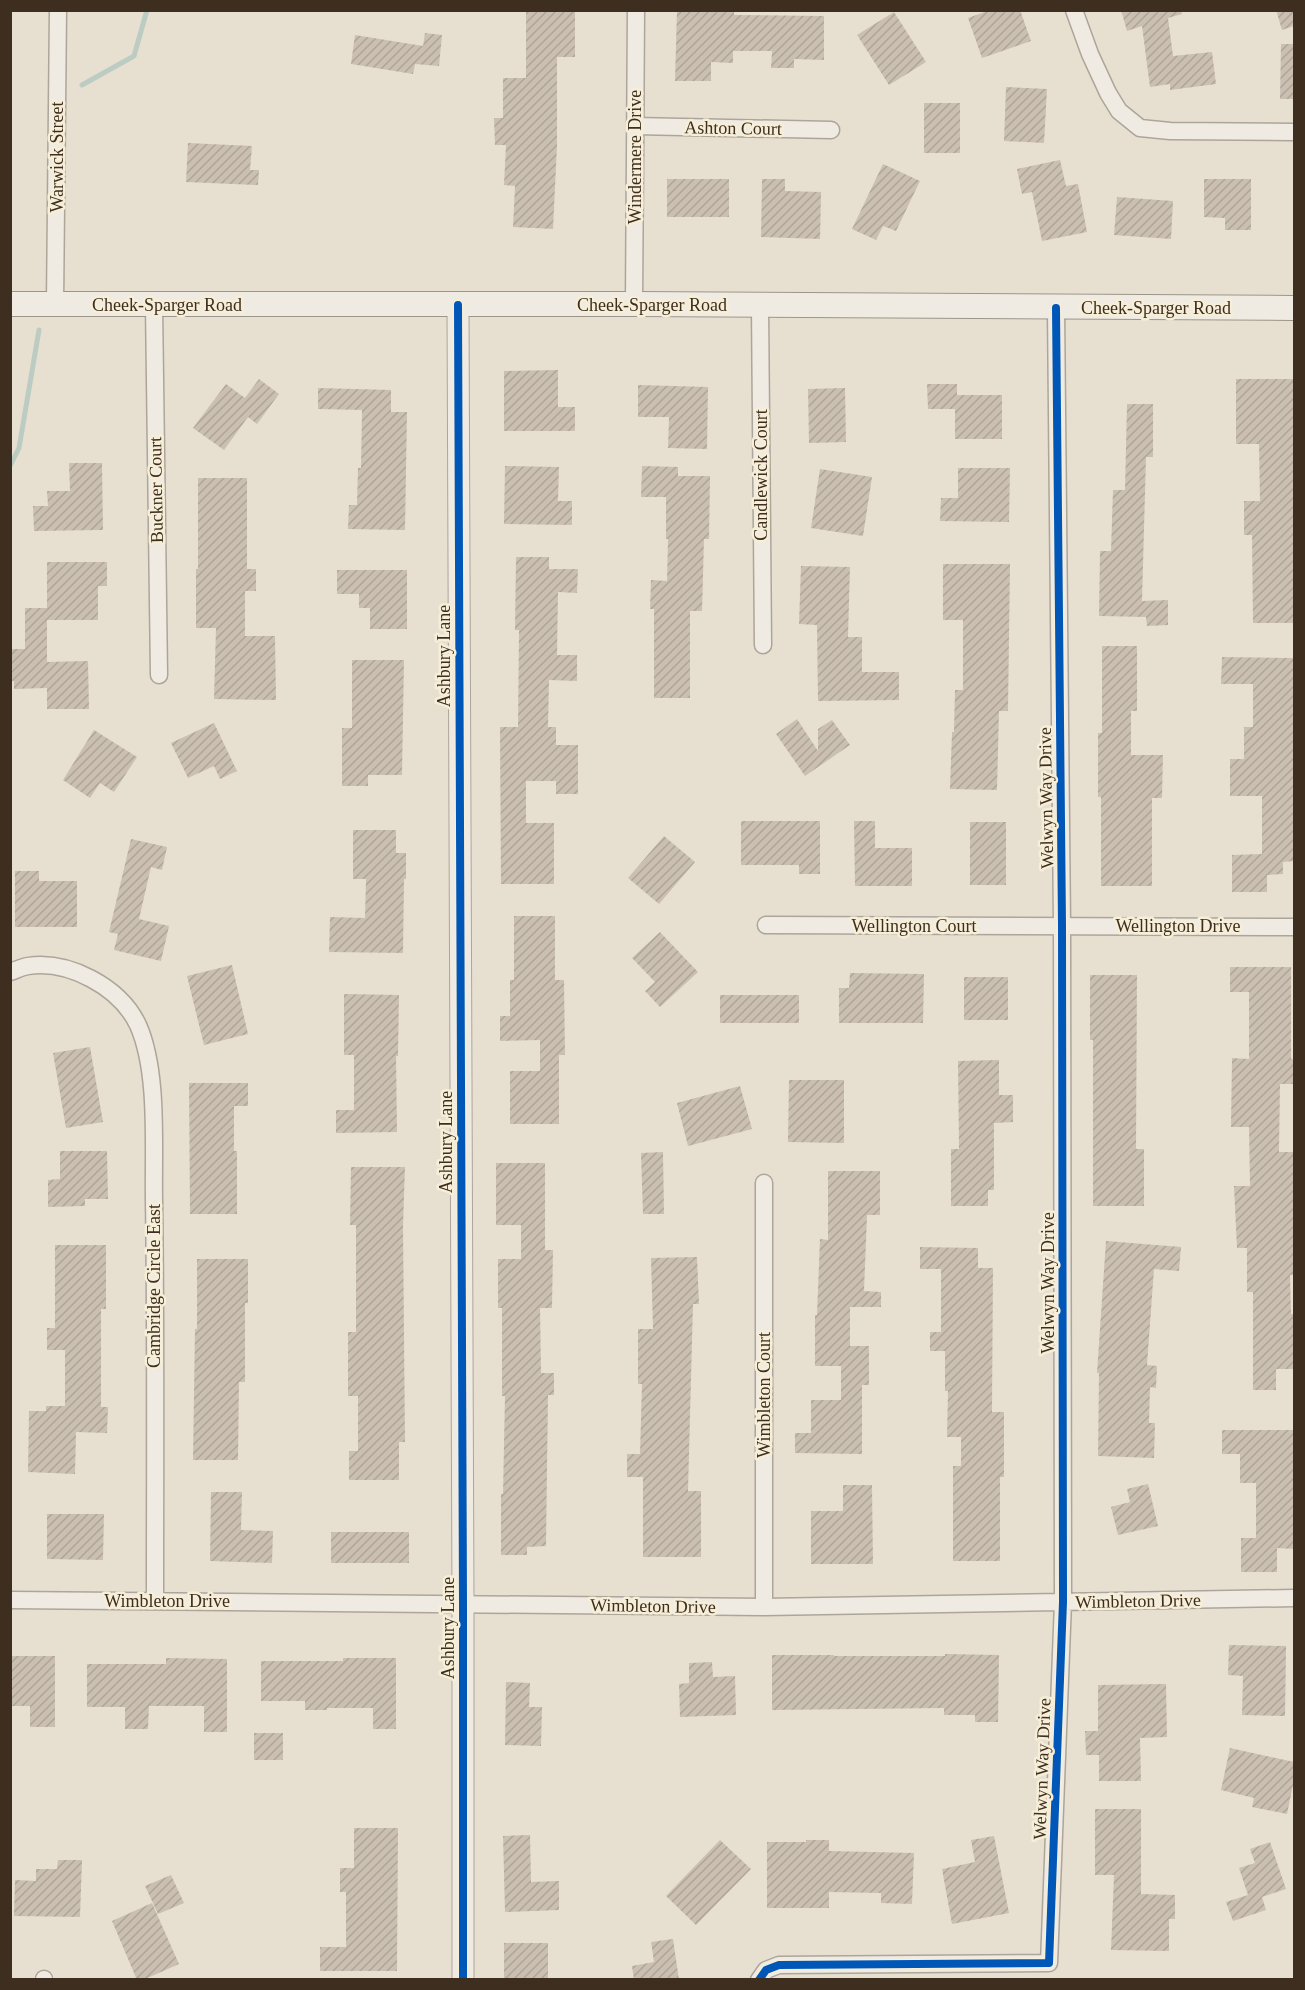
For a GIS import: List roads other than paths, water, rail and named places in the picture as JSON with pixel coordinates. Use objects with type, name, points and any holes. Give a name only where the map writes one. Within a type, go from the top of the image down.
[{"type":"main road","name":"Cheek-Sparger Road","points":[[10,304],[634,304],[1294,309]]},
{"type":"street","name":"Warwick Street","points":[[56,304],[58,10]]},
{"type":"street","name":"Windermere Drive","points":[[634,304],[636,10]]},
{"type":"street","points":[[1074,10],[1090,54],[1108,93],[1119,111],[1140,128],[1170,131],[1294,132]]},
{"type":"street","name":"Ashton Court","points":[[635,126],[831,130]]},
{"type":"street","name":"Buckner Court","points":[[154,305],[159,675]]},
{"type":"street","name":"Ashbury Lane","points":[[458,305],[463,1604],[462,1980]]},
{"type":"street","name":"Candlewick Court","points":[[760,306],[763,645]]},
{"type":"street","name":"Welwyn Way Drive","points":[[759,1980],[766,1970],[779,1965],[1049,1963],[1063,1602],[1062,926],[1056,308]]},
{"type":"street","name":"Wellington Court","points":[[766,926],[1062,926]]},
{"type":"street","name":"Wellington Drive","points":[[1062,926],[1294,927]]},
{"type":"street","name":"Cambridge Circle East","points":[[10,972],[28,966],[52,966],[74,972],[105,986],[124,1004],[137,1024],[149,1056],[152,1095],[155,1253],[155,1601]]},
{"type":"street","name":"Wimbleton Court","points":[[764,1183],[764,1607]]},
{"type":"street","name":"Wimbleton Drive","points":[[10,1600],[764,1607],[1294,1598]]},
{"type":"waterway","points":[[82,85],[134,56],[147,10]]},
{"type":"waterway","points":[[10,466],[19,448],[39,330]]}]
